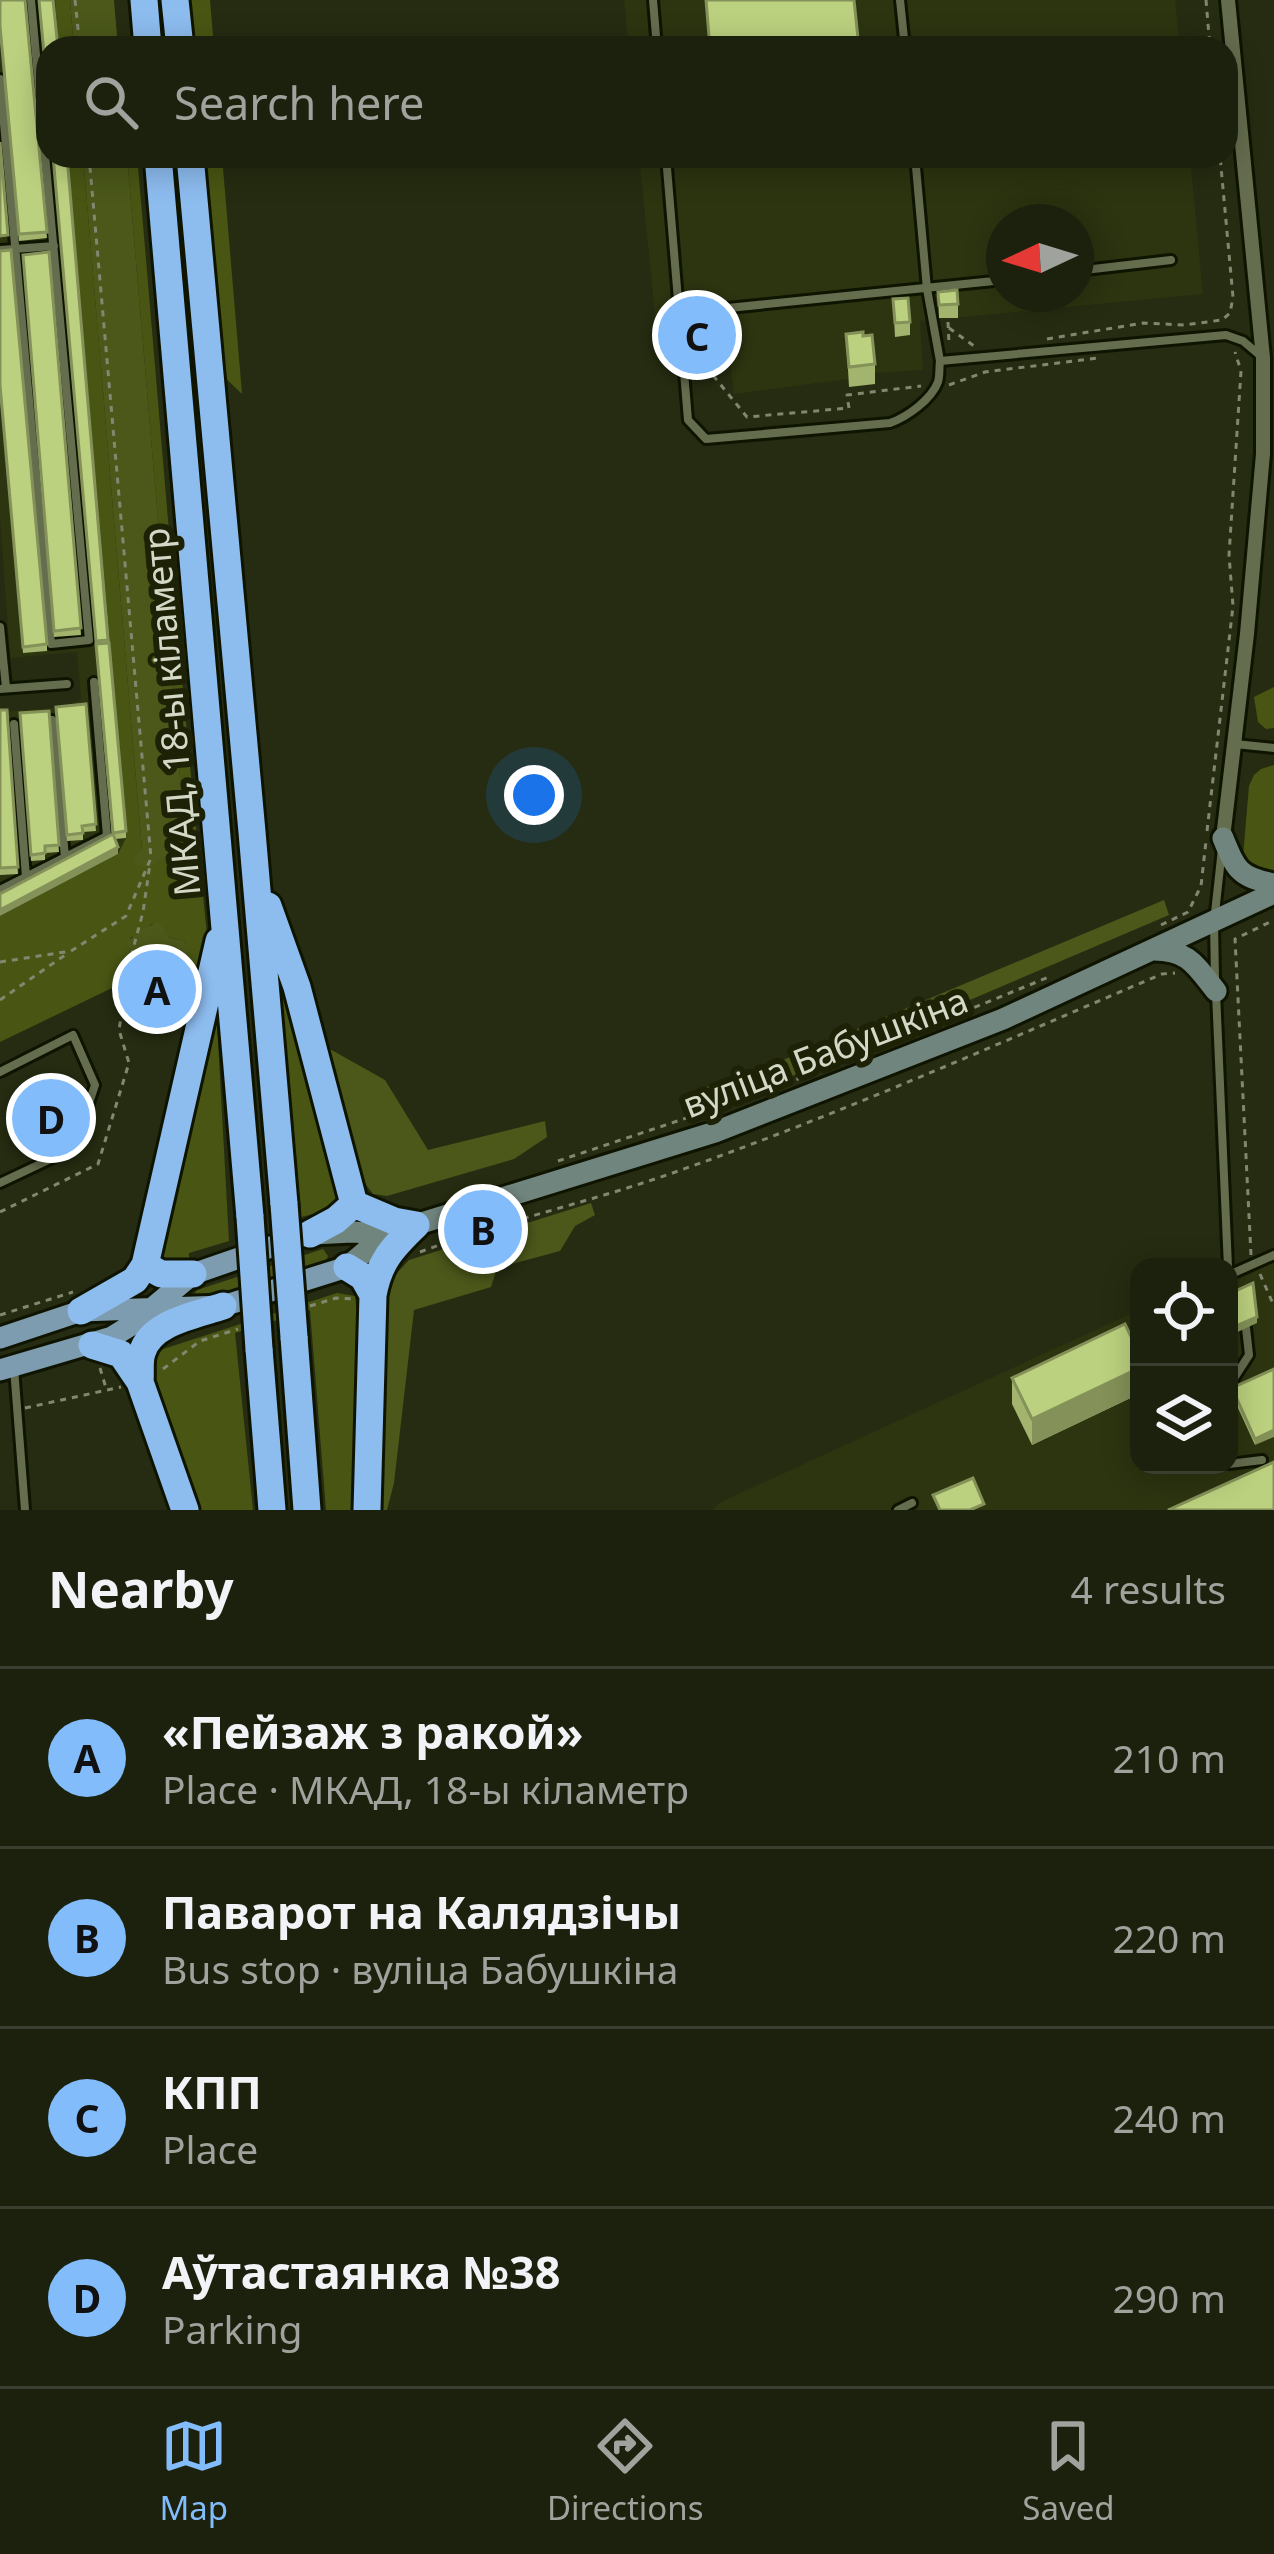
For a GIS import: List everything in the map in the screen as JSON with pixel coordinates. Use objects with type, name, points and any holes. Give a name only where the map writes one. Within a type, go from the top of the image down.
[{"type":"highway","points":[[144,0],[147,36]]},
{"type":"highway","points":[[175,0],[179,36]]},
{"type":"highway","name":"МКАД, 18-ы кіламетр","points":[[159,168],[272,1510]]},
{"type":"highway","name":"МКАД, 18-ы кіламетр","points":[[191,168],[307,1510]]},
{"type":"highway","points":[[252,832],[266,899],[297,987],[354,1204]]},
{"type":"highway","points":[[78,1301],[135,1280],[146,1265],[225,914]]},
{"type":"highway","points":[[354,1204],[416,1226]]},
{"type":"highway","points":[[310,1234],[354,1204]]},
{"type":"highway","points":[[368,1510],[373,1294],[377,1272],[416,1226]]},
{"type":"highway","points":[[146,1265],[161,1274],[193,1274]]},
{"type":"highway","points":[[347,1267],[363,1276],[373,1294]]},
{"type":"highway","points":[[133,1384],[148,1338],[167,1325],[223,1306]]},
{"type":"highway","points":[[95,1353],[121,1354],[185,1510]]},
{"type":"main road","points":[[7,1368],[95,1353],[193,1274],[310,1234]]},
{"type":"main road","points":[[0,1338],[78,1301],[223,1306],[347,1267]]},
{"type":"street","points":[[1228,0],[1232,36]]},
{"type":"street","points":[[1238,102],[1263,358],[1263,454],[1223,838],[1233,865],[1244,876],[1274,884]]},
{"type":"street","name":"вуліца Бабушкіна","points":[[310,1234],[386,1234],[715,1132],[1003,1019],[1150,941],[1214,922],[1274,893]]},
{"type":"street","points":[[1150,941],[1184,955],[1216,991]]},
{"type":"street","name":"вуліца Бабушкіна","points":[[347,1267],[386,1234]]},
{"type":"lane","points":[[32,0],[36,47]]},
{"type":"lane","points":[[653,0],[656,36]]},
{"type":"lane","points":[[900,0],[903,36]]},
{"type":"lane","points":[[0,79],[51,644],[89,640],[46,168]]},
{"type":"lane","points":[[667,168],[688,419],[706,439],[890,422],[912,412],[937,385],[944,360],[927,289],[916,168]]},
{"type":"lane","points":[[0,250],[53,246]]},
{"type":"lane","points":[[1094,270],[1172,260]]},
{"type":"lane","points":[[680,314],[986,282]]},
{"type":"lane","points":[[944,360],[1226,334],[1244,340],[1263,358]]},
{"type":"lane","points":[[0,627],[3,689],[67,684]]},
{"type":"lane","points":[[0,890],[107,836],[94,682]]},
{"type":"lane","points":[[52,720],[65,857]]},
{"type":"lane","points":[[14,724],[26,877]]},
{"type":"lane","points":[[1235,743],[1272,746]]},
{"type":"lane","points":[[1223,838],[1214,922],[1228,1258]]},
{"type":"lane","points":[[172,981],[174,1006]]},
{"type":"lane","points":[[153,1008],[174,1006],[203,1015]]},
{"type":"lane","points":[[0,1072],[74,1035],[95,1085],[74,1148],[0,1183]]},
{"type":"lane","points":[[1238,1268],[1274,1255]]},
{"type":"lane","points":[[1238,1372],[1249,1355],[1246,1328]]},
{"type":"lane","points":[[7,1368],[18,1410],[26,1510]]},
{"type":"lane","points":[[1238,1463],[1262,1460]]},
{"type":"lane","points":[[898,1510],[912,1503]]},
{"type":"path","points":[[75,0],[79,36]]},
{"type":"path","points":[[1205,0],[1209,36]]},
{"type":"path","points":[[0,1212],[98,1164],[129,1063],[119,1030],[151,858],[90,168]]},
{"type":"path","points":[[1051,339],[1144,322],[1184,325],[1222,320],[1230,314],[1233,297],[1221,168]]},
{"type":"path","points":[[944,360],[948,325],[981,351]]},
{"type":"path","points":[[703,342],[707,368],[748,417],[849,408],[848,395],[929,385]]},
{"type":"path","points":[[1150,941],[1188,912],[1201,886],[1233,606],[1229,555],[1241,371],[1234,350],[1226,344]]},
{"type":"path","points":[[947,386],[986,372],[1095,359]]},
{"type":"path","points":[[0,1000],[125,916],[151,858]]},
{"type":"path","points":[[1274,920],[1234,939],[1249,1250],[1274,1306]]},
{"type":"path","points":[[0,962],[71,951]]},
{"type":"path","points":[[550,1164],[772,1089],[1061,972]]},
{"type":"path","points":[[447,1243],[726,1154],[934,1074],[1162,974],[1185,973]]},
{"type":"path","points":[[0,1315],[78,1301]]},
{"type":"path","points":[[95,1353],[106,1388]]},
{"type":"path","points":[[18,1410],[133,1384]]},
{"type":"shaded area","points":[[0,0],[55,0],[58,36],[36,36],[36,168],[69,168],[126,838],[118,854],[0,916],[0,712],[67,707],[81,699],[77,652],[10,658],[0,517]]},
{"type":"shaded area","points":[[55,0],[70,0],[73,36],[58,36]]},
{"type":"shaded area","points":[[70,0],[114,0],[117,36],[73,36]]},
{"type":"shaded area","points":[[188,0],[210,0],[213,36],[191,36]]},
{"type":"shaded area","points":[[624,0],[1175,0],[1179,36],[628,36]]},
{"type":"shaded area","points":[[69,168],[84,168],[142,850],[135,863],[184,825],[128,168],[138,168],[207,961],[192,1004],[179,998],[176,976],[149,978],[187,956],[184,941],[152,924],[130,938],[131,953],[141,964],[139,975],[0,1042],[0,916],[118,854],[126,838]]},
{"type":"shaded area","points":[[84,168],[128,168],[184,825],[180,843],[163,858],[141,867],[134,857],[142,850]]},
{"type":"shaded area","points":[[202,168],[223,168],[242,394],[219,372]]},
{"type":"shaded area","points":[[640,168],[1191,168],[1203,294],[1094,304],[1094,204],[986,204],[986,312],[1014,312],[920,321],[923,370],[874,373],[875,384],[849,387],[848,379],[734,394],[726,325],[657,334]]},
{"type":"shaded area","points":[[1274,687],[1274,728],[1266,729],[1258,722],[1254,697]]},
{"type":"shaded area","points":[[1274,765],[1274,876],[1251,873],[1243,857],[1249,786],[1261,769]]},
{"type":"shaded area","points":[[1164,900],[1169,915],[780,1081],[695,1111],[689,1093],[776,1063]]},
{"type":"shaded area","points":[[160,923],[169,937],[184,941],[188,956],[158,976],[143,978],[141,964],[127,944],[141,930]]},
{"type":"shaded area","points":[[268,928],[342,1200],[330,1210],[301,1217]]},
{"type":"shaded area","points":[[216,1005],[229,1241],[189,1253],[189,1262],[156,1264]]},
{"type":"shaded area","points":[[328,1048],[385,1080],[428,1150],[545,1121],[547,1137],[514,1159],[387,1196],[373,1194],[360,1177]]},
{"type":"shaded area","points":[[591,1203],[595,1215],[575,1226],[560,1251],[497,1268],[491,1287],[414,1310],[394,1483],[387,1510],[379,1510],[388,1300],[395,1275],[409,1260]]},
{"type":"shaded area","points":[[1274,1247],[1274,1510],[712,1510],[1130,1314],[1130,1474],[1238,1474],[1238,1264]]},
{"type":"shaded area","points":[[323,1249],[326,1261],[201,1302],[193,1296],[197,1290]]},
{"type":"shaded area","points":[[337,1293],[355,1296],[357,1313],[355,1510],[326,1510],[310,1310],[235,1333],[253,1510],[195,1510],[147,1364],[154,1352]]},
{"type":"building","points":[[0,0],[25,0],[36,168],[41,168],[47,232],[19,234]]},
{"type":"building","points":[[39,0],[53,0],[57,36],[42,36]]},
{"type":"building","points":[[706,0],[854,0],[858,36],[709,36]]},
{"type":"building","points":[[0,142],[8,235],[0,236]]},
{"type":"building","points":[[54,168],[68,168],[108,640],[96,641]]},
{"type":"building","points":[[11,250],[47,644],[23,647],[0,385],[0,251]]},
{"type":"building","points":[[49,252],[81,628],[54,631],[23,255]]},
{"type":"building","points":[[957,290],[958,304],[939,305],[938,292]]},
{"type":"building","points":[[908,298],[910,322],[895,323],[893,299]]},
{"type":"building","points":[[706,313],[708,329],[688,331],[687,315]]},
{"type":"building","points":[[863,332],[863,336],[872,335],[875,364],[849,367],[846,334]]},
{"type":"building","points":[[109,643],[126,831],[113,833],[96,644]]},
{"type":"building","points":[[86,704],[96,824],[82,826],[83,833],[67,835],[56,707]]},
{"type":"building","points":[[0,710],[7,710],[18,867],[0,868]]},
{"type":"building","points":[[49,711],[59,845],[45,846],[45,853],[31,855],[20,713]]},
{"type":"building","points":[[113,834],[118,847],[0,910],[0,894]]},
{"type":"building","points":[[167,975],[169,990],[152,992],[150,977]]},
{"type":"building","points":[[1253,1283],[1257,1317],[1238,1325],[1238,1290]]},
{"type":"building","points":[[1125,1324],[1130,1334],[1130,1372],[1032,1419],[1012,1378]]},
{"type":"building","points":[[1274,1369],[1274,1430],[1255,1439],[1238,1401],[1238,1385]]},
{"type":"building","points":[[1274,1462],[1274,1510],[1168,1510]]},
{"type":"building","points":[[973,1478],[984,1504],[970,1510],[940,1510],[933,1495]]},
{"type":"place","name":"КПП","points":[[697,335]]},
{"type":"place","name":"«Пейзаж з ракой»","points":[[157,989]]},
{"type":"place","name":"Аўтастаянка №38","points":[[51,1118]]},
{"type":"place","name":"Паварот на Калядзічы","points":[[483,1229]]}]
